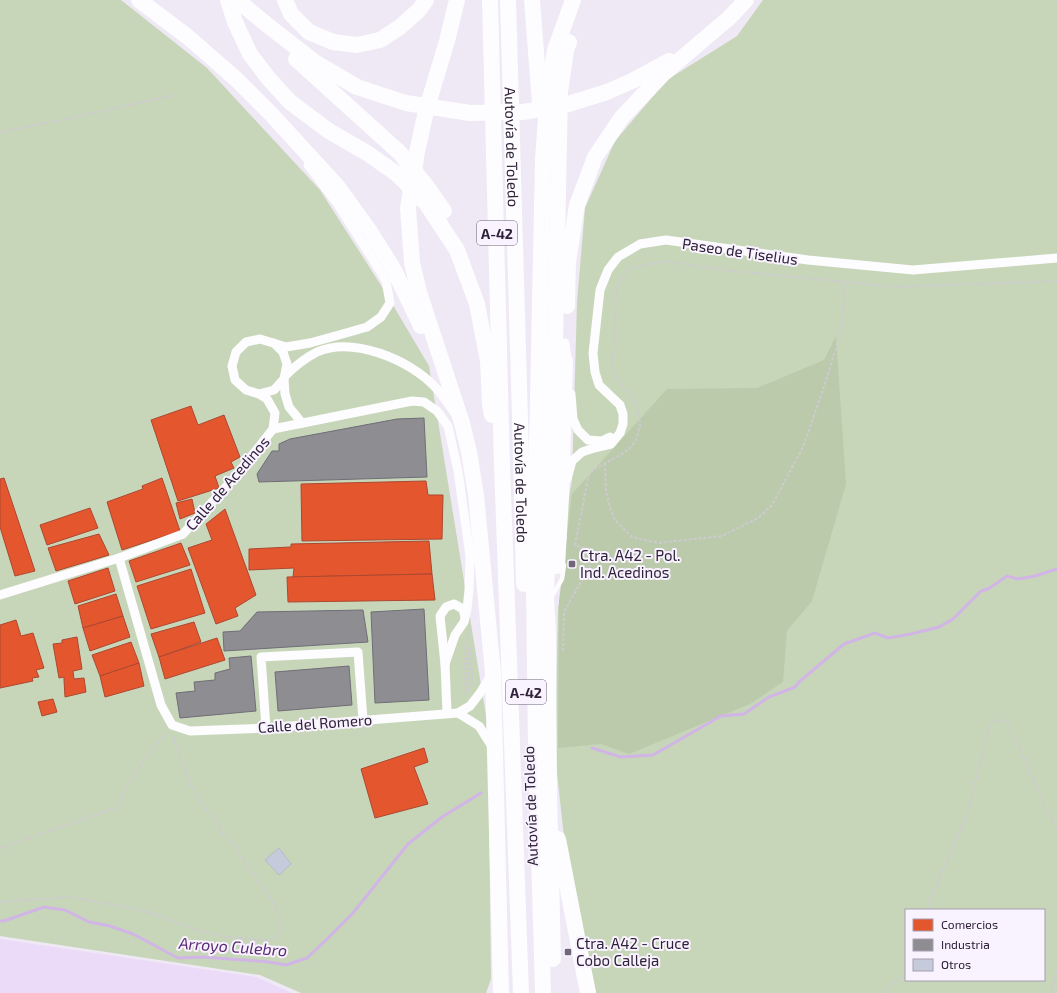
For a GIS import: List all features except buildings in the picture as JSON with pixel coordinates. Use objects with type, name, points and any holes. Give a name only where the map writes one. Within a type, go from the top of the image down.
[{"type":"highway","points":[[139,0],[188,38],[236,79],[271,114],[337,186],[369,230],[394,270],[446,378]]},
{"type":"highway","points":[[229,0],[235,22],[250,54],[269,79],[290,102],[329,131],[367,154],[427,195]]},
{"type":"highway","points":[[229,0],[400,153],[427,195],[457,250],[478,304],[488,361],[490,404],[502,465]]},
{"type":"highway","points":[[237,0],[316,62],[357,87],[406,103],[470,113],[523,112],[584,100],[632,81],[664,64],[705,38]]},
{"type":"highway","points":[[285,0],[291,14],[309,32],[332,42],[357,45],[380,40],[400,27],[419,10],[426,0]]},
{"type":"highway","points":[[457,0],[447,41],[426,111],[417,152],[408,208],[412,263],[419,292],[462,423],[469,452],[476,495],[493,672],[500,992]]},
{"type":"highway","name":"Autovía de Toledo","points":[[490,0],[508,643],[532,965]]},
{"type":"highway","name":"Autovía de Toledo","points":[[508,0],[520,419],[532,965]]},
{"type":"highway","points":[[532,0],[544,158]]},
{"type":"highway","points":[[544,993],[532,965],[536,750],[534,589],[544,158],[548,91],[555,50],[573,0]]},
{"type":"highway","points":[[554,993],[549,790],[548,633],[546,598],[548,504],[555,345],[560,92],[566,51],[580,9],[585,0]]},
{"type":"highway","points":[[548,633],[554,593],[560,532],[568,262],[577,205],[595,157],[622,116],[662,74],[729,18],[746,0]]},
{"type":"highway","points":[[520,419],[527,439],[528,509],[534,589]]},
{"type":"highway","points":[[549,790],[588,993]]},
{"type":"highway","name":"A-42","points":[[521,993],[532,965]]},
{"type":"highway","name":"A-42","points":[[532,965],[535,993]]},
{"type":"street","points":[[271,114],[337,203],[370,254],[386,281],[390,302],[381,317],[367,327],[310,343],[286,346],[260,339],[246,342],[236,352],[232,366],[235,380],[246,390],[260,394],[274,390],[296,366],[318,352],[336,347],[363,349],[397,359],[418,372],[436,387],[462,423]]},
{"type":"street","name":"Paseo de Tiselius","points":[[620,433],[623,424],[623,414],[620,405],[599,385],[594,372],[594,353],[600,290],[608,270],[618,257],[640,244],[666,240],[808,260],[913,270],[1057,258]]},
{"type":"street","points":[[274,343],[283,352],[287,364],[284,394],[289,407],[302,423]]},
{"type":"street","points":[[565,343],[573,419],[578,430],[588,440],[602,441],[620,433]]},
{"type":"street","name":"Calle de Acedinos","points":[[0,595],[119,558],[183,534],[234,478],[273,428],[275,413],[267,399],[260,394]]},
{"type":"street","points":[[273,428],[412,401],[424,402],[437,411],[448,426],[458,471],[470,556],[469,590],[464,622],[455,635],[445,664]]},
{"type":"street","points":[[562,498],[572,461],[582,452],[610,444],[620,433]]},
{"type":"street","points":[[119,558],[161,706],[172,725]]},
{"type":"street","points":[[447,713],[445,664],[440,616],[446,607],[454,604],[463,609],[465,617]]},
{"type":"street","points":[[266,728],[261,657],[358,652],[362,720]]},
{"type":"street","points":[[493,672],[470,706],[458,713],[479,726],[494,749]]},
{"type":"street","name":"Calle del Romero","points":[[172,725],[190,731],[266,728],[458,713]]},
{"type":"lane","points":[[560,532],[564,552]]},
{"type":"lane","points":[[554,593],[562,579],[564,558]]},
{"type":"path","points":[[0,132],[175,95]]},
{"type":"path","points":[[634,400],[616,378],[612,369],[616,285],[628,269],[665,261],[724,270],[897,287],[1057,280]]},
{"type":"path","points":[[597,553],[575,545],[589,474],[605,463],[606,491],[611,511],[615,520],[632,537],[658,543],[722,536],[758,518],[772,505],[803,447],[823,390],[842,329],[845,282]]},
{"type":"path","points":[[464,649],[472,628]]},
{"type":"path","points":[[928,909],[967,815],[988,728],[995,720],[1007,722],[1057,830]]},
{"type":"path","points":[[0,848],[116,808],[124,791],[152,748],[172,725]]},
{"type":"path","points":[[0,902],[69,897],[127,907],[154,914],[188,928],[220,936],[274,940],[282,930],[277,911],[268,894],[249,869],[233,843],[223,834],[219,824],[200,801],[187,778],[175,744],[172,725]]},
{"type":"path","points":[[1052,993],[1057,968]]},
{"type":"path","points":[[882,993],[890,985],[905,975]]},
{"type":"shaded area","points":[[0,939],[256,977],[292,993],[0,993]]},
{"type":"green space","points":[[0,0],[121,0],[207,68],[320,190],[384,290],[429,366],[488,728],[491,979],[486,993],[301,993],[260,975],[0,936]]},
{"type":"green space","points":[[763,0],[1057,0],[1057,993],[596,993],[565,846],[555,755],[558,607],[569,570],[566,514],[572,480],[577,302],[585,208],[615,141],[667,80],[737,36]]},
{"type":"green space","points":[[836,336],[846,484],[812,601],[787,631],[783,682],[750,704],[629,754],[601,744],[558,748],[559,601],[572,494],[667,389],[757,388],[824,360]]},
{"type":"waterway","name":"Arroyo Culebro","points":[[592,748],[621,757],[653,755],[721,716],[744,714],[769,697],[795,687],[844,644],[875,633],[888,638],[939,627],[953,619],[981,591],[988,589],[1007,576],[1018,579],[1035,576],[1057,569]]},
{"type":"waterway","name":"Arroyo Culebro","points":[[0,921],[4,921],[44,907],[65,910],[89,922],[110,926],[133,934],[178,958],[203,957],[269,962],[286,965],[307,958],[327,939],[353,913],[408,844],[442,817],[481,793]]},
{"type":"place","name":"Ctra. A42 - Pol. Ind. Acedinos","points":[[572,564]]},
{"type":"place","name":"Ctra. A42 - Cruce Cobo Calleja","points":[[568,952]]}]
